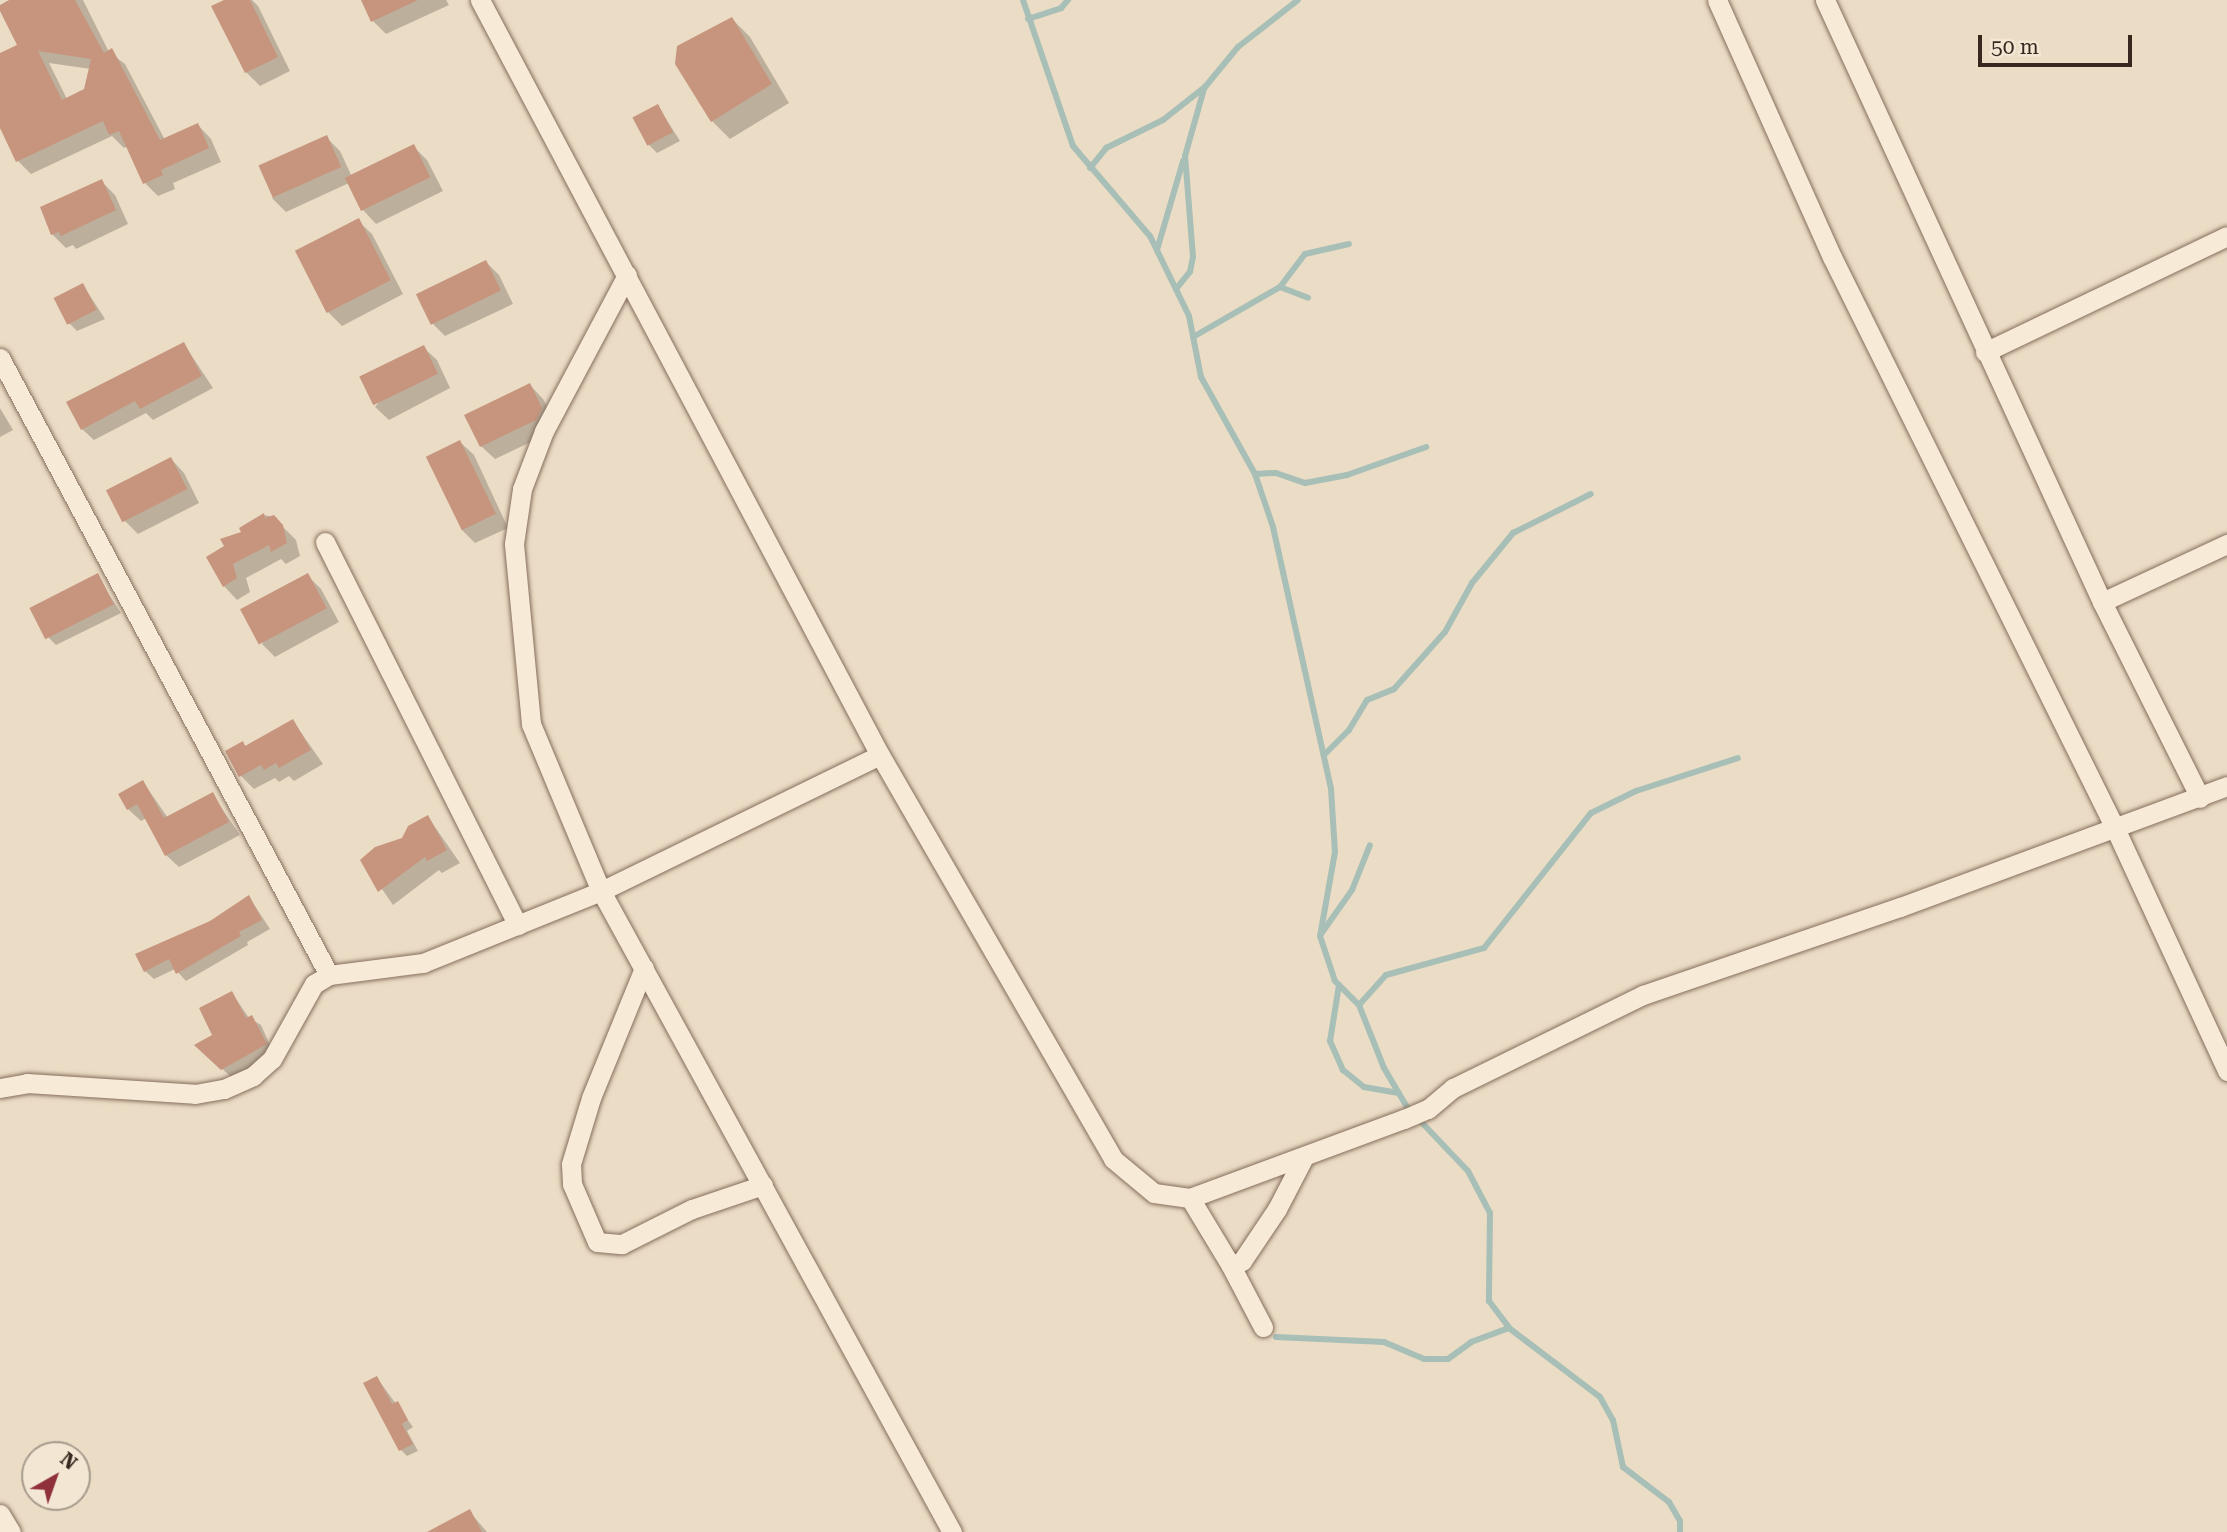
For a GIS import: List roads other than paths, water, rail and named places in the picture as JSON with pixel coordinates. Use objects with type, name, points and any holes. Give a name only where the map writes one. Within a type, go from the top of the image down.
[{"type":"street","points":[[480,0],[880,755],[1113,1158],[1154,1193],[1190,1198],[1304,1157],[1428,1109],[1453,1088],[1643,995],[1900,907],[2227,786]]},
{"type":"street","points":[[1717,0],[1832,257],[2114,826],[2227,1071]]},
{"type":"street","points":[[1825,0],[2102,602],[2200,797]]},
{"type":"street","points":[[1985,352],[2227,236]]},
{"type":"street","points":[[627,275],[544,431],[522,489],[514,544],[531,724],[601,891],[952,1532]]},
{"type":"street","points":[[0,358],[329,975]]},
{"type":"street","points":[[325,542],[517,925]]},
{"type":"street","points":[[2102,602],[2227,544]]},
{"type":"street","points":[[0,1088],[27,1083],[195,1094],[224,1089],[253,1076],[272,1059],[314,984],[329,975],[423,963],[601,891],[880,755]]},
{"type":"street","points":[[644,968],[591,1098],[571,1164],[572,1184],[597,1242],[622,1244],[692,1209],[763,1185]]},
{"type":"street","points":[[1231,1266],[1242,1261],[1263,1230],[1304,1157]]},
{"type":"street","points":[[1190,1198],[1231,1266],[1263,1327]]},
{"type":"street","points":[[0,1514],[11,1532]]},
{"type":"waterway","points":[[1023,0],[1073,146],[1150,236],[1189,316],[1201,377],[1255,474],[1273,527],[1331,789],[1335,852],[1320,936],[1335,981],[1359,1005],[1384,1068],[1407,1107],[1468,1171],[1490,1213],[1489,1301],[1509,1328],[1600,1397],[1613,1420],[1623,1467],[1669,1502],[1680,1521],[1680,1532]]},
{"type":"waterway","points":[[1028,19],[1061,8],[1068,0]]},
{"type":"waterway","points":[[1090,168],[1106,148],[1163,120],[1205,87],[1238,47],[1298,0]]},
{"type":"waterway","points":[[1176,289],[1190,272],[1193,257],[1185,156],[1204,89]]},
{"type":"waterway","points":[[1157,250],[1183,161]]},
{"type":"waterway","points":[[1280,287],[1305,254],[1349,244]]},
{"type":"waterway","points":[[1193,337],[1280,287],[1308,298]]},
{"type":"waterway","points":[[1255,474],[1276,473],[1305,483],[1347,475],[1426,447]]},
{"type":"waterway","points":[[1324,755],[1349,730],[1367,700],[1394,689],[1445,632],[1472,583],[1513,533],[1591,494]]},
{"type":"waterway","points":[[1359,1005],[1386,975],[1484,948],[1591,813],[1636,791],[1738,758]]},
{"type":"waterway","points":[[1321,934],[1352,890],[1370,845]]},
{"type":"waterway","points":[[1339,985],[1330,1041],[1343,1070],[1364,1087],[1398,1093]]},
{"type":"waterway","points":[[1276,1337],[1384,1342],[1424,1359],[1448,1359],[1471,1342],[1509,1328]]}]
